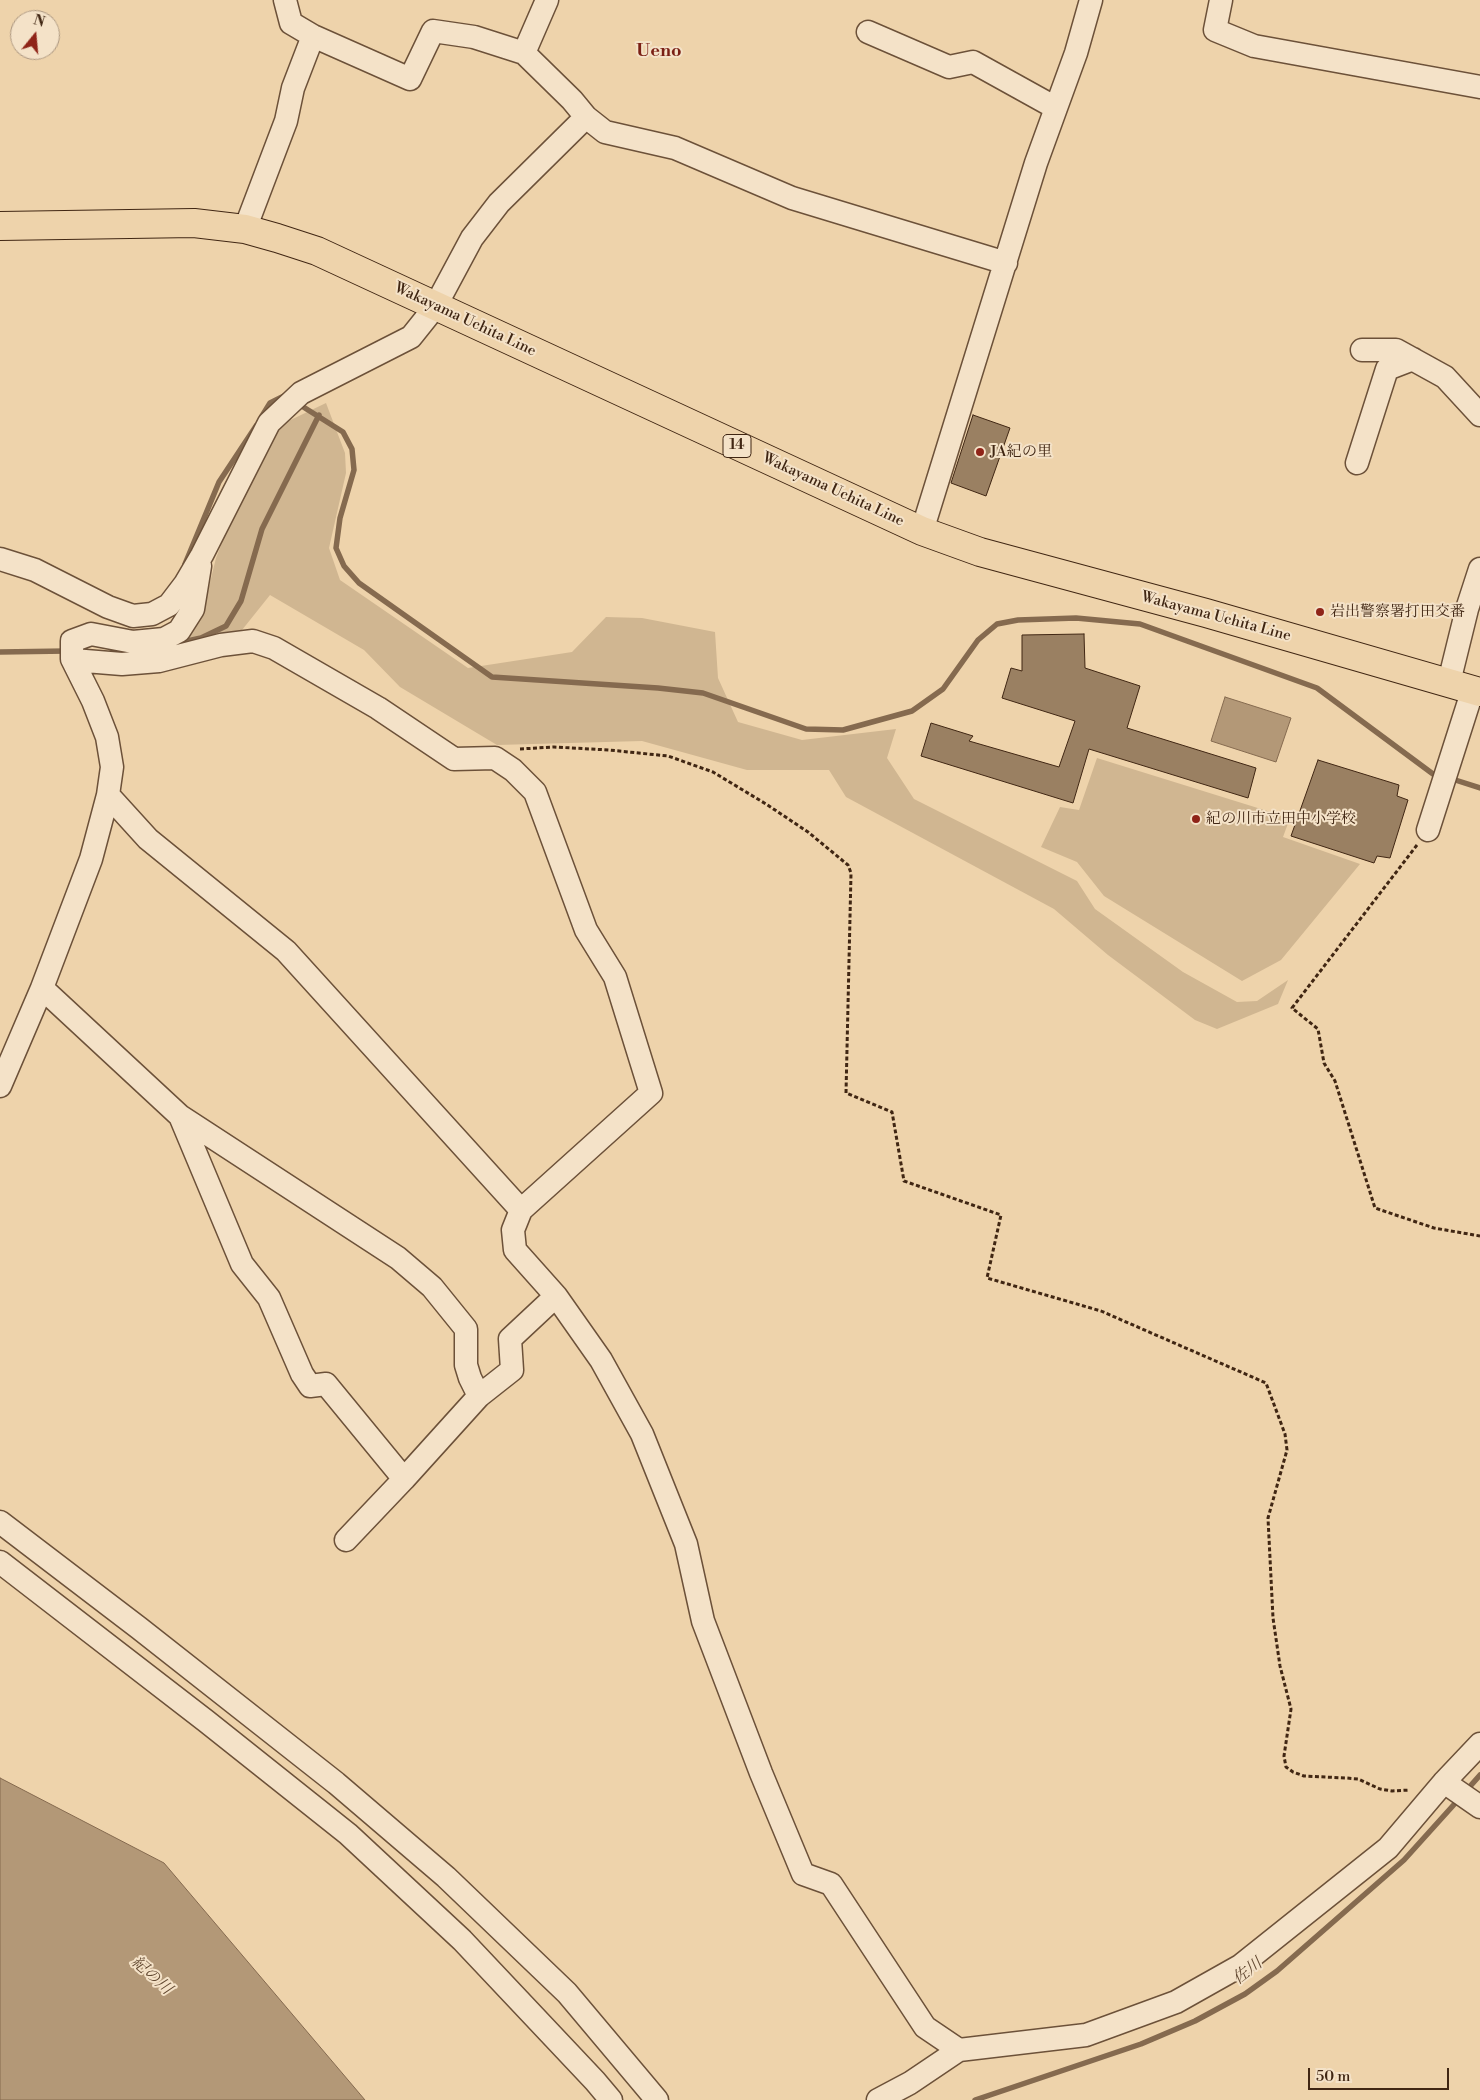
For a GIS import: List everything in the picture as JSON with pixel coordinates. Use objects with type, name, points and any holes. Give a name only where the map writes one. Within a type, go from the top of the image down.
[{"type":"main road","name":"Wakayama Uchita Line","points":[[0,226],[194,223],[245,229],[317,251],[922,530],[980,552],[1467,687]]},
{"type":"street","points":[[285,0],[291,24],[312,36],[410,79],[433,31],[474,37],[524,53],[572,100],[586,117],[605,132],[675,148],[792,198],[862,221],[920,235],[1006,263]]},
{"type":"street","points":[[524,53],[548,0]]},
{"type":"street","points":[[922,530],[1036,163],[1076,54],[1091,0]]},
{"type":"street","points":[[1221,0],[1215,30],[1254,46],[1480,87]]},
{"type":"street","points":[[868,32],[949,67],[974,62],[1056,108]]},
{"type":"street","points":[[245,229],[286,121],[293,88],[312,36]]},
{"type":"street","points":[[0,559],[34,570],[108,607],[133,616],[152,614],[169,605],[185,584],[202,555],[269,423],[301,393],[411,337],[435,307],[472,238],[499,203],[586,117]]},
{"type":"street","points":[[1362,350],[1396,350],[1413,359],[1445,377],[1480,416]]},
{"type":"street","points":[[1357,463],[1388,369],[1413,359]]},
{"type":"street","points":[[0,1086],[42,988],[91,859],[108,795],[112,768],[107,737],[93,701],[72,660],[72,642],[90,634],[132,642],[164,639],[179,631],[193,609],[202,555]]},
{"type":"street","points":[[1428,830],[1467,687],[1466,609],[1480,569]]},
{"type":"street","points":[[72,660],[122,664],[158,661],[222,645],[253,641],[274,648],[378,708],[454,759],[495,758],[513,770],[535,792],[586,930],[615,977],[652,1093],[521,1210],[513,1230],[515,1250],[556,1296],[602,1360],[642,1434],[686,1544],[703,1621],[761,1773],[803,1874],[830,1884],[925,2027],[958,2050]]},
{"type":"street","points":[[108,795],[148,839],[286,951],[521,1210]]},
{"type":"street","points":[[42,988],[180,1116],[398,1258],[432,1287],[466,1329],[466,1365],[479,1396]]},
{"type":"street","points":[[180,1116],[242,1264],[269,1298],[302,1374],[310,1386],[326,1384],[404,1479]]},
{"type":"street","points":[[346,1540],[479,1396],[512,1370],[510,1339],[556,1296]]},
{"type":"street","points":[[0,1522],[336,1783],[446,1877],[567,1993],[657,2100]]},
{"type":"street","points":[[0,1562],[206,1721],[348,1834],[462,1940],[596,2081],[610,2100]]},
{"type":"street","points":[[878,2100],[910,2084],[958,2050],[1086,2035],[1176,2002],[1240,1966],[1388,1848],[1480,1744]]},
{"type":"street","points":[[1443,1787],[1477,1805]]},
{"type":"path","points":[[495,758],[503,751],[554,747],[668,756],[712,772],[766,804],[808,832],[848,866],[851,873],[846,1093],[892,1112],[904,1181],[1001,1215],[987,1278],[1101,1311],[1266,1383],[1285,1434],[1288,1450],[1268,1518],[1273,1618],[1280,1666],[1291,1709],[1284,1756],[1286,1767],[1304,1776],[1358,1779],[1380,1789],[1392,1791],[1443,1787]]},
{"type":"path","points":[[1428,830],[1292,1008],[1318,1029],[1324,1063],[1334,1080],[1375,1208],[1434,1228],[1480,1236]]},
{"type":"shaded area","points":[[326,403],[345,453],[346,473],[329,548],[340,580],[468,668],[572,652],[606,617],[642,618],[715,632],[718,678],[738,722],[802,740],[896,729],[887,758],[914,799],[1077,881],[1095,909],[1183,972],[1237,1002],[1257,1001],[1288,980],[1278,1004],[1217,1029],[1195,1020],[1108,955],[1054,909],[846,797],[829,770],[747,770],[642,741],[497,745],[400,687],[364,650],[270,595],[242,630],[174,652],[204,607],[216,558],[242,491],[276,427]]},
{"type":"shaded area","points":[[1097,758],[1290,818],[1283,837],[1360,864],[1281,960],[1242,981],[1104,896],[1077,862],[1041,847],[1060,807],[1079,810]]},
{"type":"water","points":[[1225,697],[1291,718],[1276,762],[1211,741]]},
{"type":"water","name":"紀の川","points":[[0,1778],[164,1863],[365,2100],[0,2100]]},
{"type":"building","points":[[973,415],[1010,428],[986,496],[951,483]]},
{"type":"building","points":[[1084,634],[1085,668],[1140,686],[1127,728],[1256,768],[1248,798],[1089,749],[1073,803],[921,756],[931,723],[973,736],[969,741],[1059,767],[1075,721],[1002,698],[1011,668],[1022,671],[1022,635]]},
{"type":"building","points":[[1318,760],[1399,785],[1397,796],[1408,800],[1390,858],[1377,856],[1374,863],[1291,836]]},
{"type":"waterway","points":[[262,416],[270,403],[284,396]]},
{"type":"waterway","points":[[297,403],[343,432],[352,449],[354,470],[340,518],[336,548],[344,566],[359,583],[492,677],[658,688],[703,693],[806,729],[843,730],[912,711],[943,689],[978,640],[997,624],[1018,620],[1076,618],[1140,624],[1317,688],[1433,774],[1440,776]]},
{"type":"waterway","points":[[178,643],[201,638],[226,626],[241,601],[262,529],[319,415]]},
{"type":"waterway","points":[[185,564],[219,482],[256,426]]},
{"type":"waterway","points":[[0,652],[67,651]]},
{"type":"waterway","points":[[1449,778],[1480,788]]},
{"type":"waterway","name":"佐川","points":[[1465,1792],[1480,1775]]},
{"type":"waterway","name":"佐川","points":[[975,2100],[1141,2044],[1195,2021],[1245,1994],[1277,1971],[1404,1860],[1459,1799]]},
{"type":"place","name":"JA紀の里","points":[[980,452]]},
{"type":"place","name":"岩出警察署打田交番","points":[[1320,612]]},
{"type":"place","name":"紀の川市立田中小学校","points":[[1196,819]]},
{"type":"district","name":"Ueno","points":[[659,52]]}]
